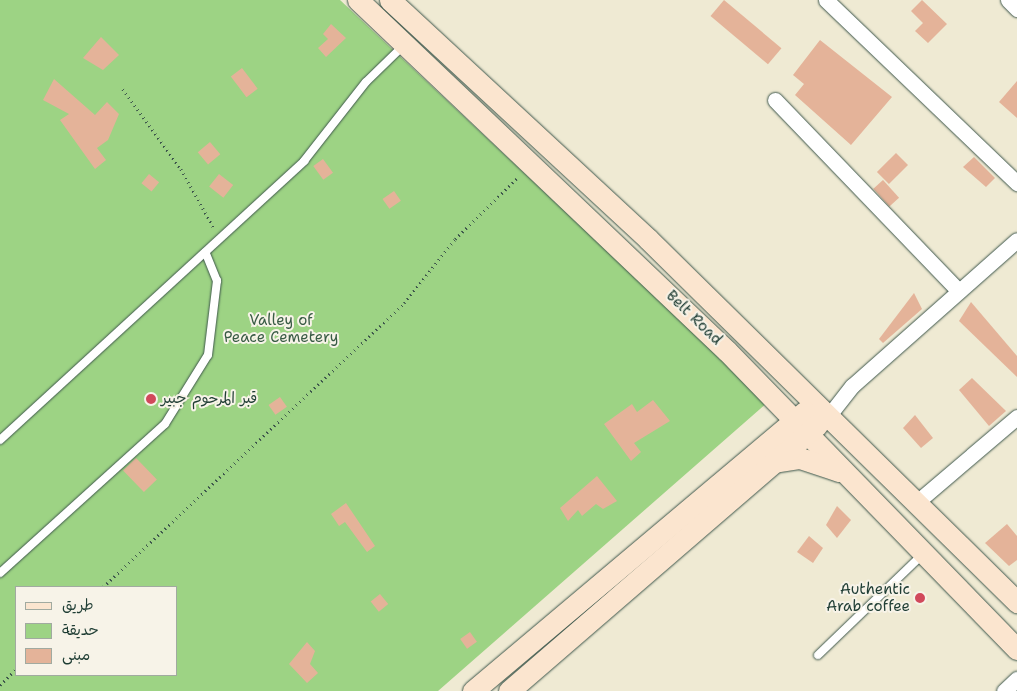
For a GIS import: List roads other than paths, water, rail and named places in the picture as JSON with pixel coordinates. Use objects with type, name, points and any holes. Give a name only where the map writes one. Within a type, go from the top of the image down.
[{"type":"main road","name":"Belt Road","points":[[358,0],[536,164],[801,427],[1017,649]]},
{"type":"main road","name":"Belt Road","points":[[390,0],[823,408],[1014,593]]},
{"type":"main road","points":[[473,691],[823,408]]},
{"type":"main road","points":[[509,691],[774,462],[801,427]]},
{"type":"main road","points":[[774,462],[800,458],[844,473]]},
{"type":"street","points":[[826,0],[1017,183]]},
{"type":"street","points":[[1008,0],[1017,9]]},
{"type":"street","points":[[774,100],[960,291]]},
{"type":"street","points":[[823,408],[852,386],[1017,240]]},
{"type":"street","points":[[918,502],[1017,418]]},
{"type":"street","points":[[1004,691],[1017,679]]},
{"type":"lane","points":[[0,440],[304,161],[366,82],[406,43]]},
{"type":"lane","points":[[0,573],[165,424],[208,355],[217,281],[204,252]]},
{"type":"lane","points":[[818,655],[924,554]]},
{"type":"place","name":"قبر المرحوم جبير","points":[[151,399]]},
{"type":"place","name":"Authentic Arab coffee","points":[[920,598]]},
{"type":"park label","name":"Valley of Peace Cemetery","points":[[281,328]]}]
